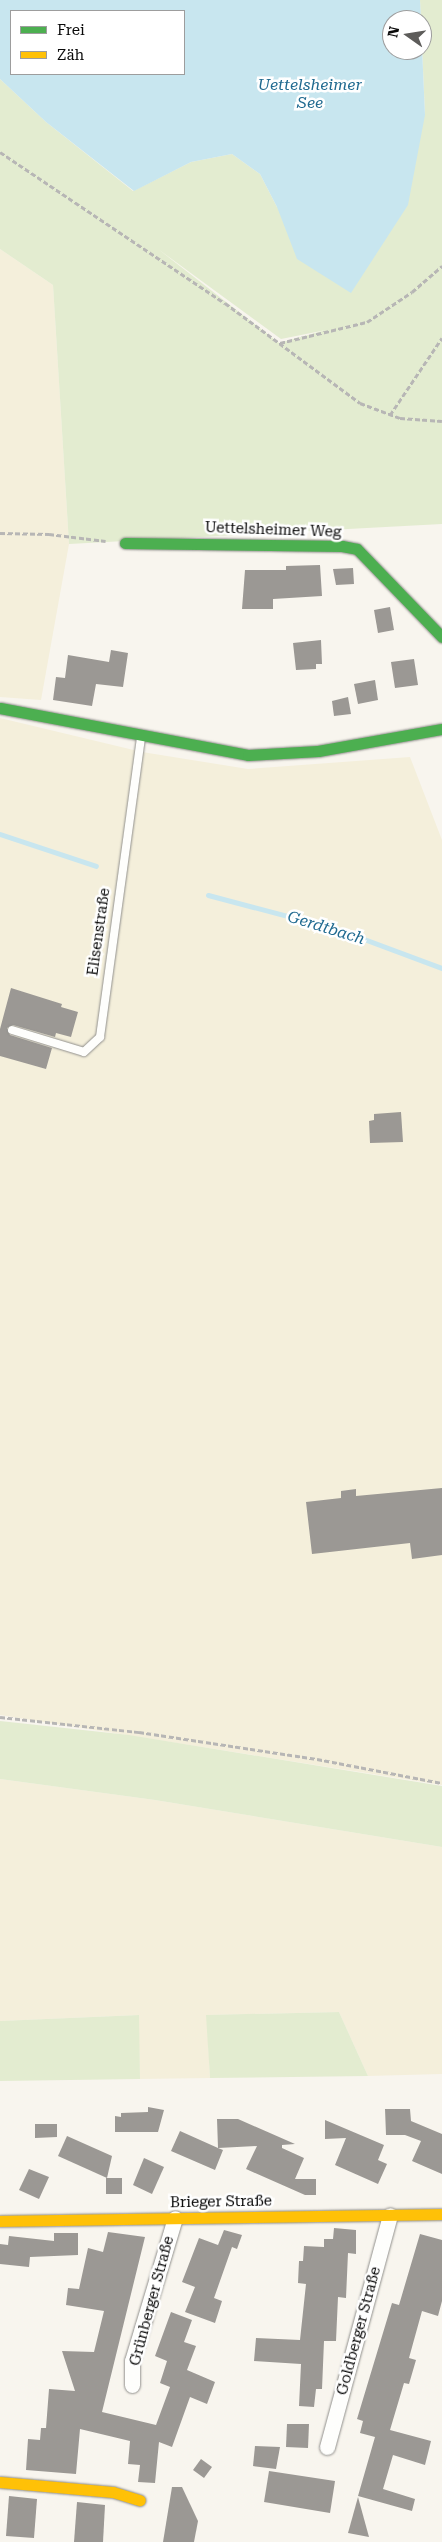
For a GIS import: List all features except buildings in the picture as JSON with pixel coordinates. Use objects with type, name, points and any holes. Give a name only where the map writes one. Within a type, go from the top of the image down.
[{"type":"street","name":"Uettelsheimer Weg","points":[[125,543],[357,549],[442,637]]},
{"type":"street","points":[[0,708],[209,749],[272,755],[318,751],[442,729]]},
{"type":"street","name":"Brieger Straße","points":[[0,2221],[442,2214]]},
{"type":"street","name":"Goldberger Straße","points":[[327,2447],[390,2215]]},
{"type":"street","name":"Grünberger Straße","points":[[132,2385],[132,2361],[175,2218]]},
{"type":"street","points":[[0,2482],[114,2492],[140,2500]]},
{"type":"lane","name":"Elisenstraße","points":[[12,1030],[84,1052],[100,1037],[140,736]]},
{"type":"path","points":[[0,152],[226,303],[360,403],[390,415],[442,421]]},
{"type":"path","points":[[279,343],[367,322],[412,292],[442,266]]},
{"type":"path","points":[[390,415],[442,338]]},
{"type":"path","points":[[0,533],[49,534],[125,543]]},
{"type":"path","points":[[0,1717],[148,1733],[317,1759],[442,1783]]},
{"type":"shaded area","points":[[0,249],[53,285],[69,544],[41,700],[0,697]]},
{"type":"shaded area","points":[[0,718],[142,752],[248,769],[410,757],[442,840],[442,1785],[0,1715]]},
{"type":"shaded area","points":[[0,1779],[155,1800],[442,1847],[442,2074],[368,2076],[339,2012],[207,2015],[210,2078],[140,2079],[138,2015],[0,2021]]},
{"type":"green space","points":[[420,0],[442,0],[442,524],[69,544],[53,285],[0,249],[0,79],[46,122],[133,191],[191,162],[232,154],[260,174],[277,207],[425,115],[423,60],[432,60],[432,10],[420,10]],"holes":[[[158,249],[281,339],[326,330],[279,343]]]},
{"type":"green space","points":[[0,1721],[129,1735],[442,1786],[442,1847],[155,1800],[0,1779]]},
{"type":"green space","points":[[339,2012],[368,2076],[210,2078],[206,2015]]},
{"type":"green space","points":[[139,2015],[140,2079],[0,2081],[0,2021]]},
{"type":"water","name":"Uettelsheimer See","points":[[0,0],[420,0],[420,10],[382,10],[382,60],[423,60],[425,115],[408,205],[351,293],[297,259],[277,207],[260,174],[232,154],[191,162],[134,191],[46,122],[0,79]]},
{"type":"waterway","name":"Gerdtbach","points":[[0,834],[96,866]]},
{"type":"waterway","name":"Gerdtbach","points":[[208,895],[337,929],[442,968]]},
{"type":"traffic: fast","points":[[125,543],[342,546],[357,549],[442,637]]},
{"type":"traffic: fast","points":[[0,708],[248,755],[318,751],[442,729]]},
{"type":"traffic: slow","points":[[0,2221],[442,2214]]},
{"type":"traffic: slow","points":[[0,2482],[113,2492],[140,2500]]}]
